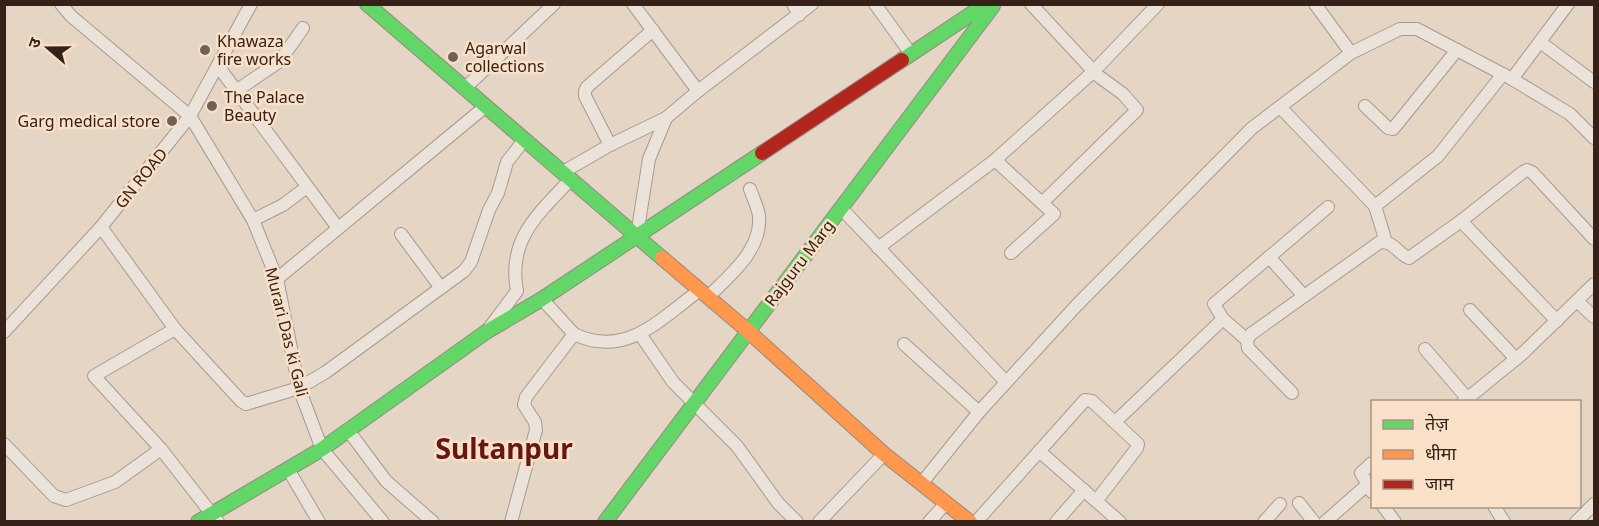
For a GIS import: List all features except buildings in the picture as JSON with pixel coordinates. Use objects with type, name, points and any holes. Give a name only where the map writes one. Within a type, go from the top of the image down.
[{"type":"street","name":"Murari Das ki Gali","points":[[61,4],[70,16],[190,116],[253,220],[277,279],[299,387],[322,449],[382,522]]},
{"type":"street","name":"GN ROAD","points":[[4,332],[101,227],[190,116],[251,4]]},
{"type":"street","points":[[367,4],[748,331],[884,454],[970,522]]},
{"type":"street","points":[[464,89],[554,4]]},
{"type":"street","points":[[633,4],[698,91]]},
{"type":"street","points":[[486,332],[517,291],[515,272],[519,247],[524,234],[567,176],[610,146],[666,118],[796,10],[812,4]]},
{"type":"street","points":[[875,4],[911,54]]},
{"type":"street","points":[[198,522],[215,518],[322,449],[486,332],[542,299],[986,4]]},
{"type":"street","name":"Rajguru Marg","points":[[605,522],[994,4]]},
{"type":"street","points":[[1032,4],[1094,71],[1136,107],[1136,112],[1042,203]]},
{"type":"street","points":[[878,248],[995,160],[1094,71],[1158,4]]},
{"type":"street","points":[[1315,4],[1351,53]]},
{"type":"street","points":[[1375,206],[1438,156],[1540,42],[1568,4]]},
{"type":"street","points":[[236,92],[280,61],[303,28]]},
{"type":"street","points":[[921,484],[979,412],[1076,306],[1252,128],[1351,53],[1400,29],[1417,29],[1508,76],[1570,114],[1594,138]]},
{"type":"street","points":[[610,146],[585,96],[585,91],[652,30]]},
{"type":"street","points":[[1540,42],[1594,82]]},
{"type":"street","points":[[1365,106],[1388,128],[1393,129],[1458,50]]},
{"type":"street","points":[[218,66],[338,228]]},
{"type":"street","points":[[277,279],[486,106]]},
{"type":"street","points":[[1280,108],[1375,206],[1386,242]]},
{"type":"street","points":[[636,235],[649,159],[666,118]]},
{"type":"street","points":[[101,227],[175,329],[246,404],[299,387],[326,372],[464,271],[471,262],[489,210],[498,193],[507,162],[524,140]]},
{"type":"street","points":[[995,160],[1053,212],[1053,218],[1011,253]]},
{"type":"street","points":[[1292,393],[1248,348],[1247,340],[1251,334],[1380,242],[1396,247],[1403,256],[1409,258],[1527,170],[1532,172],[1594,239]]},
{"type":"street","points":[[253,220],[283,205],[307,187]]},
{"type":"street","points":[[542,299],[574,334],[586,340],[611,343],[640,334],[704,293],[740,265],[754,241],[759,223],[750,189]]},
{"type":"street","points":[[1247,340],[1223,320],[1214,304],[1328,207]]},
{"type":"street","points":[[841,208],[1006,382]]},
{"type":"street","points":[[1461,221],[1557,321]]},
{"type":"street","points":[[401,234],[441,288]]},
{"type":"street","points":[[1269,257],[1304,296]]},
{"type":"street","points":[[1425,349],[1465,400],[1516,359],[1578,302],[1594,284]]},
{"type":"street","points":[[1578,302],[1594,317]]},
{"type":"street","points":[[1470,310],[1516,359]]},
{"type":"street","points":[[1115,422],[1223,320]]},
{"type":"street","points":[[175,329],[94,376],[161,449],[215,518]]},
{"type":"street","points":[[511,522],[536,430],[535,422],[524,405],[526,397],[574,334]]},
{"type":"street","points":[[640,334],[673,382],[742,451],[778,503],[796,522]]},
{"type":"street","points":[[904,344],[979,412]]},
{"type":"street","points":[[976,522],[1085,400],[1092,401],[1138,445],[1097,501]]},
{"type":"street","points":[[348,430],[387,481],[433,522]]},
{"type":"street","points":[[4,444],[54,496],[66,500],[115,482],[161,449]]},
{"type":"street","points":[[1039,451],[1120,522]]},
{"type":"street","points":[[819,522],[884,454]]},
{"type":"street","points":[[1325,522],[1370,489],[1361,473],[1371,464]]},
{"type":"street","points":[[288,469],[319,522]]},
{"type":"street","points":[[1056,522],[1084,490]]},
{"type":"street","points":[[929,522],[946,503]]},
{"type":"street","points":[[1264,522],[1280,504]]},
{"type":"street","points":[[1299,504],[1314,522]]},
{"type":"street","points":[[1576,522],[1594,504]]},
{"type":"street","points":[[1384,508],[1395,522]]},
{"type":"street","points":[[1495,508],[1504,522]]},
{"type":"traffic: fast","points":[[367,4],[662,258]]},
{"type":"traffic: fast","points":[[902,60],[986,4]]},
{"type":"traffic: fast","points":[[605,522],[993,6]]},
{"type":"traffic: fast","points":[[198,522],[322,449],[486,332],[542,299],[762,153]]},
{"type":"traffic: slow","points":[[662,258],[748,331],[884,454],[970,522]]},
{"type":"traffic: jam","points":[[762,153],[902,60]]},
{"type":"place","name":"Khawaza fire works","points":[[205,50]]},
{"type":"place","name":"Agarwal collections","points":[[453,57]]},
{"type":"place","name":"The Palace Beauty","points":[[212,106]]},
{"type":"place","name":"Garg medical store","points":[[172,121]]},
{"type":"district","name":"Sultanpur","points":[[504,449]]}]
